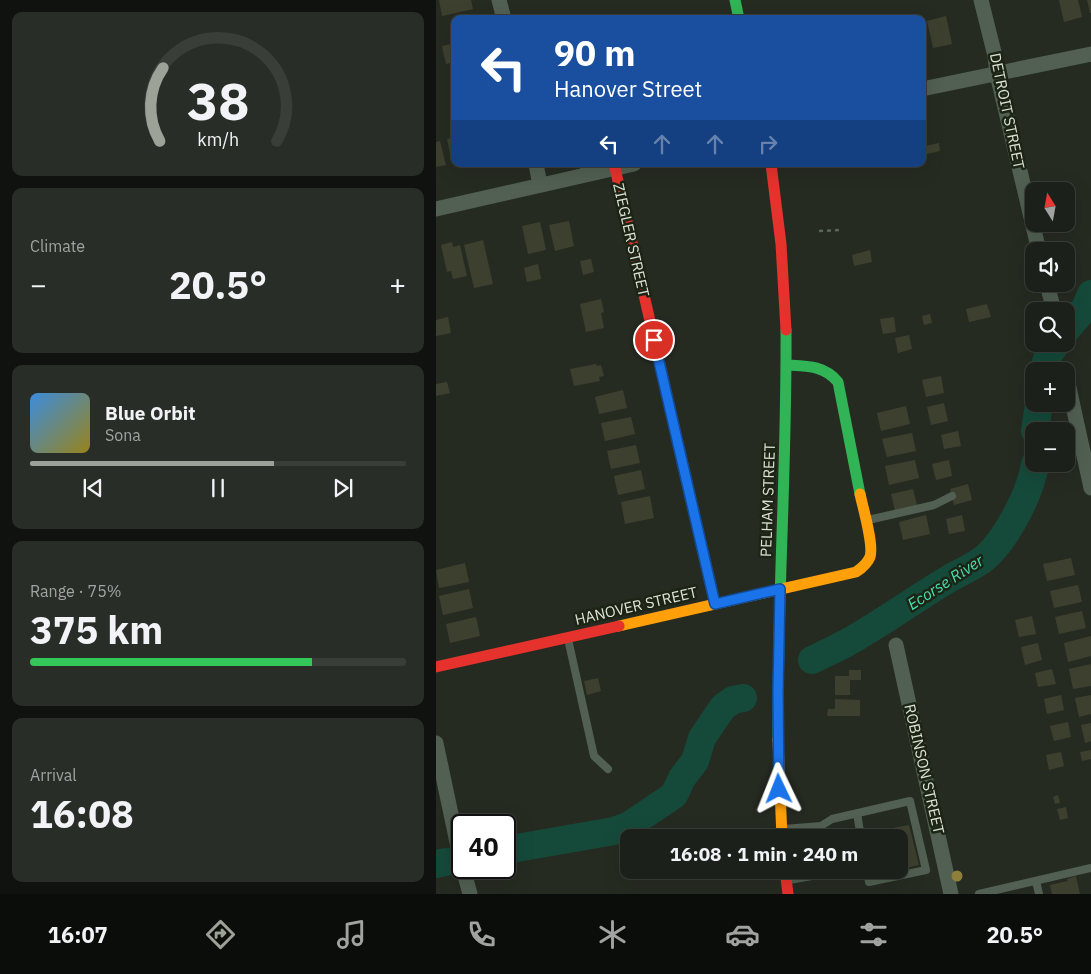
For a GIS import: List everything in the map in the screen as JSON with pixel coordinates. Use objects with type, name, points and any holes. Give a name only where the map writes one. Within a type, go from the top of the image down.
[{"type":"street","points":[[499,0],[503,15]]},
{"type":"street","points":[[735,0],[738,15]]},
{"type":"street","name":"DETROIT STREET","points":[[981,0],[995,56],[996,74],[1037,242]]},
{"type":"street","points":[[926,88],[1091,54]]},
{"type":"street","points":[[537,167],[540,185]]},
{"type":"street","points":[[436,209],[540,185],[584,169],[620,167]]},
{"type":"street","name":"PELHAM STREET","points":[[771,167],[778,208],[785,274],[786,365],[778,760],[782,829]]},
{"type":"street","name":"ZIEGLER STREET","points":[[615,168],[715,604]]},
{"type":"street","points":[[786,365],[823,368],[838,382],[866,521]]},
{"type":"street","points":[[1074,412],[1091,488]]},
{"type":"street","name":"HANOVER STREET","points":[[436,666],[852,574],[862,570],[868,562],[871,548],[866,521]]},
{"type":"street","name":"ROBINSON STREET","points":[[896,645],[951,894]]},
{"type":"street","points":[[436,743],[452,814]]},
{"type":"street","points":[[466,879],[470,894]]},
{"type":"street","points":[[786,879],[788,894]]},
{"type":"lane","points":[[866,521],[934,505],[952,496]]},
{"type":"lane","points":[[567,638],[594,756],[608,769]]},
{"type":"lane","points":[[807,829],[822,826],[832,819],[910,801],[926,870],[908,874]]},
{"type":"lane","points":[[856,813],[859,829]]},
{"type":"lane","points":[[979,894],[1091,868]]},
{"type":"lane","points":[[868,879],[869,882],[883,879]]},
{"type":"lane","points":[[1036,881],[1039,894]]},
{"type":"path","points":[[819,231],[841,230]]},
{"type":"building","points":[[439,0],[471,0],[473,9],[442,16]]},
{"type":"building","points":[[1059,0],[1078,0],[1082,17],[1064,22]]},
{"type":"building","points":[[1087,0],[1091,0],[1091,13],[1090,13]]},
{"type":"building","points":[[946,16],[952,44],[933,48],[927,21]]},
{"type":"building","points":[[451,44],[451,63],[446,64],[442,46]]},
{"type":"building","points":[[451,138],[451,158],[447,139]]},
{"type":"building","points":[[440,141],[446,165],[436,167],[436,142]]},
{"type":"building","points":[[939,143],[940,151],[927,154],[926,146]]},
{"type":"building","points":[[569,221],[574,246],[555,251],[549,225]]},
{"type":"building","points":[[540,222],[546,250],[528,254],[522,226]]},
{"type":"building","points":[[483,240],[493,284],[474,288],[464,245]]},
{"type":"building","points":[[452,242],[453,247],[460,245],[467,276],[453,279],[451,271],[447,272],[441,245]]},
{"type":"building","points":[[870,250],[872,262],[854,266],[852,255]]},
{"type":"building","points":[[591,259],[594,272],[583,275],[580,261]]},
{"type":"building","points":[[538,264],[541,279],[527,282],[524,268]]},
{"type":"building","points":[[601,299],[604,312],[601,313],[604,328],[586,332],[580,304]]},
{"type":"building","points":[[987,304],[991,317],[969,322],[966,309]]},
{"type":"building","points":[[930,314],[932,323],[924,325],[922,316]]},
{"type":"building","points":[[448,317],[451,333],[436,336],[436,320]]},
{"type":"building","points":[[894,317],[896,332],[883,334],[880,319]]},
{"type":"building","points":[[909,335],[912,349],[898,353],[895,338]]},
{"type":"building","points":[[596,364],[597,366],[601,365],[604,376],[599,377],[600,381],[574,386],[570,369]]},
{"type":"building","points":[[941,376],[944,393],[926,397],[922,380]]},
{"type":"building","points":[[447,382],[450,393],[436,396],[436,384]]},
{"type":"building","points":[[623,390],[627,408],[599,414],[595,397]]},
{"type":"building","points":[[944,403],[948,421],[931,425],[927,407]]},
{"type":"building","points":[[906,406],[910,424],[881,431],[877,413]]},
{"type":"building","points":[[631,417],[635,434],[605,441],[601,423]]},
{"type":"building","points":[[958,431],[961,446],[944,449],[941,435]]},
{"type":"building","points":[[912,433],[916,451],[887,457],[882,439]]},
{"type":"building","points":[[636,445],[640,463],[611,469],[607,451]]},
{"type":"building","points":[[915,460],[919,478],[889,485],[885,466]]},
{"type":"building","points":[[949,460],[952,476],[936,480],[932,464]]},
{"type":"building","points":[[641,470],[645,489],[618,495],[614,476]]},
{"type":"building","points":[[968,484],[972,500],[954,505],[950,489]]},
{"type":"building","points":[[913,489],[917,505],[895,511],[891,494]]},
{"type":"building","points":[[650,496],[654,518],[625,524],[621,502]]},
{"type":"building","points":[[926,515],[930,534],[903,540],[899,522]]},
{"type":"building","points":[[962,515],[965,531],[949,534],[946,519]]},
{"type":"building","points":[[1071,558],[1075,575],[1047,581],[1043,564]]},
{"type":"building","points":[[465,563],[469,582],[439,588],[436,570]]},
{"type":"building","points":[[1078,585],[1082,602],[1054,608],[1050,591]]},
{"type":"building","points":[[469,589],[473,608],[443,615],[439,596]]},
{"type":"building","points":[[1082,611],[1086,628],[1059,634],[1055,617]]},
{"type":"building","points":[[1032,616],[1036,634],[1019,637],[1015,620]]},
{"type":"building","points":[[476,617],[480,636],[450,643],[446,624]]},
{"type":"building","points":[[1091,636],[1091,656],[1068,662],[1064,643]]},
{"type":"building","points":[[1038,643],[1042,660],[1025,665],[1021,647]]},
{"type":"building","points":[[1091,664],[1091,686],[1073,689],[1069,669]]},
{"type":"building","points":[[1052,669],[1056,684],[1038,687],[1035,673]]},
{"type":"building","points":[[849,670],[861,670],[861,680],[850,680],[850,695],[835,695],[835,676],[849,676]]},
{"type":"building","points":[[598,678],[601,691],[587,695],[584,681]]},
{"type":"building","points":[[1061,695],[1064,710],[1047,714],[1044,699]]},
{"type":"building","points":[[1091,695],[1091,714],[1079,717],[1075,698]]},
{"type":"building","points":[[835,699],[860,700],[860,716],[827,716],[828,709],[835,709]]},
{"type":"building","points":[[1068,722],[1071,737],[1054,741],[1050,726]]},
{"type":"building","points":[[1091,723],[1091,741],[1085,743],[1081,725]]},
{"type":"building","points":[[1091,750],[1091,759],[1082,761],[1080,752]]},
{"type":"building","points":[[1061,752],[1064,766],[1049,770],[1046,755]]},
{"type":"building","points":[[1058,795],[1060,803],[1055,804],[1053,797]]},
{"type":"building","points":[[1066,807],[1068,818],[1060,820],[1057,809]]},
{"type":"building","points":[[909,825],[919,865],[908,868],[908,829],[888,829]]},
{"type":"building","points":[[1076,876],[1080,894],[1052,894],[1050,885],[1068,881],[1067,879]]},
{"type":"waterway","name":"Ecorse River","points":[[1075,320],[1085,308],[1091,294]]},
{"type":"waterway","name":"Ecorse River","points":[[1046,362],[1051,352]]},
{"type":"waterway","name":"Ecorse River","points":[[1036,422],[1038,412]]},
{"type":"waterway","name":"Ecorse River","points":[[812,660],[854,639],[986,557],[1010,527],[1029,488],[1034,472]]},
{"type":"waterway","name":"Ecorse River","points":[[516,848],[614,831],[628,826],[674,795],[682,778],[695,761],[702,738],[723,707],[733,700],[743,698]]},
{"type":"waterway","name":"Ecorse River","points":[[436,864],[446,862]]},
{"type":"traffic: fast","points":[[735,0],[738,15]]},
{"type":"traffic: fast","points":[[778,740],[786,330]]},
{"type":"traffic: fast","points":[[786,365],[808,366],[821,369],[833,376],[838,382],[860,494]]},
{"type":"traffic: fast","points":[[679,448],[715,604]]},
{"type":"traffic: slow","points":[[619,626],[856,572],[867,562],[871,551],[860,494]]},
{"type":"traffic: slow","points":[[778,740],[782,829]]},
{"type":"traffic: jam","points":[[771,167],[781,244],[786,330]]},
{"type":"traffic: jam","points":[[615,168],[679,448]]},
{"type":"traffic: jam","points":[[436,667],[619,626]]},
{"type":"traffic: jam","points":[[786,879],[788,894]]},
{"type":"route","points":[[654,340],[715,604],[780,589],[779,789]]}]
